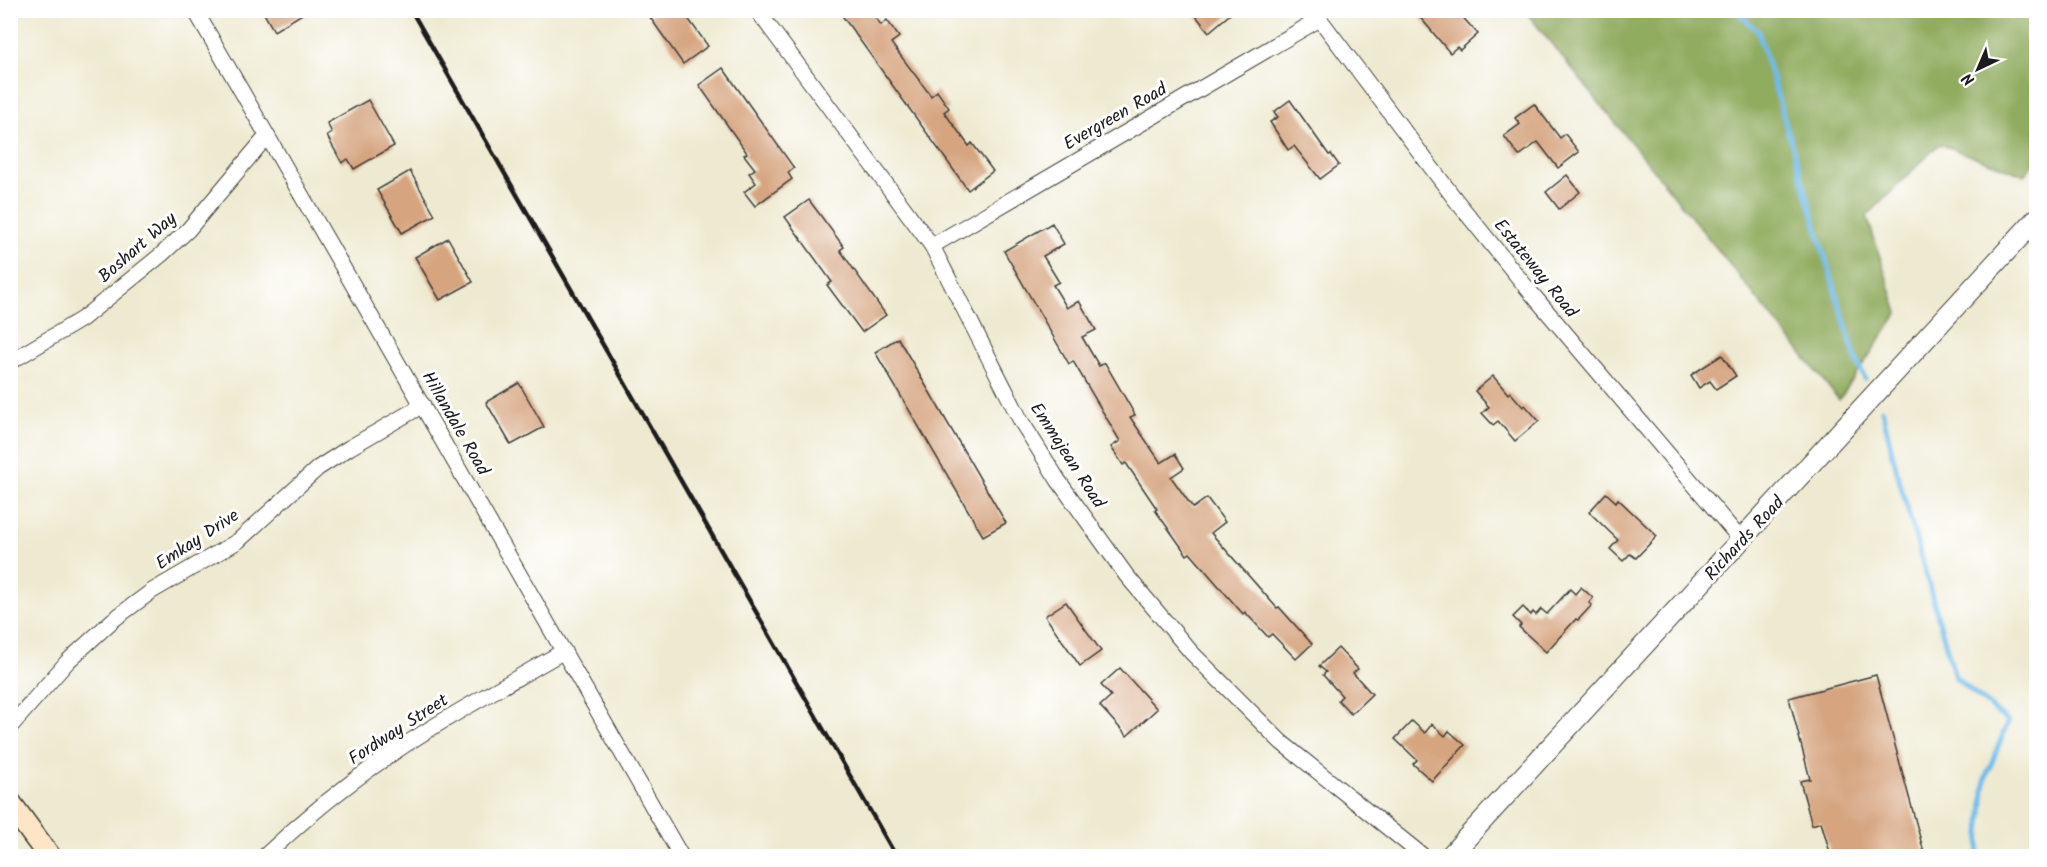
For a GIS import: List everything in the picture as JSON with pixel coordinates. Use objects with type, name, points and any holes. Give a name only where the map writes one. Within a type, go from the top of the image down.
[{"type":"main road","points":[[10,803],[49,856]]},
{"type":"street","name":"Hillandale Road","points":[[195,10],[681,856]]},
{"type":"street","name":"Emmajean Road","points":[[757,10],[932,246],[1021,421],[1058,480],[1126,575],[1191,652],[1281,742],[1423,856]]},
{"type":"street","name":"Evergreen Road","points":[[932,246],[1315,15]]},
{"type":"street","name":"Estateway Road","points":[[1315,15],[1455,199],[1527,288],[1742,540]]},
{"type":"street","name":"Boshart Way","points":[[10,362],[82,319],[161,255],[188,230],[267,136]]},
{"type":"street","name":"Richards Road","points":[[1450,856],[2037,219]]},
{"type":"street","name":"Emkay Drive","points":[[10,727],[68,661],[113,620],[152,591],[238,541],[318,468],[423,405]]},
{"type":"street","name":"Fordway Street","points":[[265,856],[331,798],[390,754],[564,651]]},
{"type":"green space","points":[[1525,11],[2036,11],[2036,160],[2024,175],[1939,144],[1867,216],[1898,313],[1839,400]]},
{"type":"building","points":[[262,10],[309,10],[274,31]]},
{"type":"building","points":[[657,10],[682,10],[708,46],[683,64],[649,16]]},
{"type":"building","points":[[838,10],[870,10],[881,25],[887,20],[899,37],[891,43],[931,96],[937,91],[949,108],[944,112],[969,146],[972,143],[993,171],[968,190]]},
{"type":"building","points":[[1191,10],[1235,10],[1209,32]]},
{"type":"building","points":[[1414,10],[1456,10],[1478,34],[1460,50],[1457,47],[1450,53]]},
{"type":"building","points":[[723,68],[794,168],[788,173],[792,179],[755,206],[744,192],[756,183],[749,173],[755,169],[744,155],[747,153],[699,85]]},
{"type":"building","points":[[368,100],[394,146],[354,169],[348,159],[342,163],[327,136],[332,133],[327,123]]},
{"type":"building","points":[[1290,100],[1329,155],[1331,154],[1339,165],[1320,179],[1294,146],[1288,150],[1270,122],[1278,117],[1274,112]]},
{"type":"building","points":[[1534,104],[1560,138],[1565,134],[1579,152],[1558,168],[1538,142],[1519,156],[1504,136],[1520,124],[1515,118]]},
{"type":"building","points":[[410,171],[435,215],[402,233],[377,190]]},
{"type":"building","points":[[1567,175],[1580,192],[1559,209],[1546,192]]},
{"type":"building","points":[[809,200],[844,247],[840,250],[886,315],[862,332],[827,285],[832,282],[785,217]]},
{"type":"building","points":[[1052,223],[1064,244],[1043,256],[1059,282],[1053,285],[1067,308],[1079,301],[1096,330],[1082,337],[1099,366],[1105,363],[1135,415],[1130,417],[1161,463],[1175,454],[1184,468],[1171,477],[1193,508],[1207,498],[1225,522],[1211,533],[1312,644],[1296,659],[1272,634],[1268,637],[1245,612],[1243,614],[1190,553],[1187,555],[1155,510],[1157,509],[1126,463],[1123,465],[1111,447],[1120,441],[1073,361],[1069,364],[1004,251]]},
{"type":"building","points":[[448,238],[473,282],[440,300],[415,257]]},
{"type":"building","points":[[898,338],[1006,523],[983,536],[875,352]]},
{"type":"building","points":[[1722,355],[1736,376],[1716,389],[1710,381],[1699,388],[1691,375]]},
{"type":"building","points":[[1493,376],[1508,394],[1510,392],[1523,407],[1525,405],[1539,421],[1515,441],[1498,421],[1493,425],[1482,413],[1489,407],[1475,391]]},
{"type":"building","points":[[519,383],[544,427],[511,445],[486,402]]},
{"type":"building","points":[[1606,493],[1616,502],[1618,499],[1657,536],[1636,558],[1630,554],[1623,561],[1610,549],[1618,540],[1589,512]]},
{"type":"building","points":[[1581,587],[1593,598],[1589,603],[1592,605],[1546,652],[1519,627],[1521,625],[1513,617],[1523,607],[1531,615],[1533,612],[1536,615],[1541,609],[1547,614],[1570,589],[1575,594]]},
{"type":"building","points":[[1066,602],[1101,651],[1080,666],[1045,616]]},
{"type":"building","points":[[1338,648],[1358,669],[1353,673],[1372,694],[1351,714],[1338,700],[1342,696],[1323,675],[1326,672],[1319,666]]},
{"type":"building","points":[[1120,668],[1157,709],[1127,736],[1100,706],[1111,696],[1101,685]]},
{"type":"building","points":[[1876,675],[1925,856],[1831,856],[1821,822],[1812,825],[1800,781],[1810,779],[1789,698]]},
{"type":"building","points":[[1412,721],[1425,733],[1432,724],[1445,736],[1449,731],[1465,745],[1432,781],[1413,764],[1417,760],[1395,739]]},
{"type":"waterway","points":[[1735,10],[1758,31],[1854,354],[1865,379]]},
{"type":"waterway","points":[[1882,410],[1897,472],[1955,677],[2008,722],[1985,779],[1978,856]]},
{"type":"railway","points":[[411,10],[896,856]]}]
